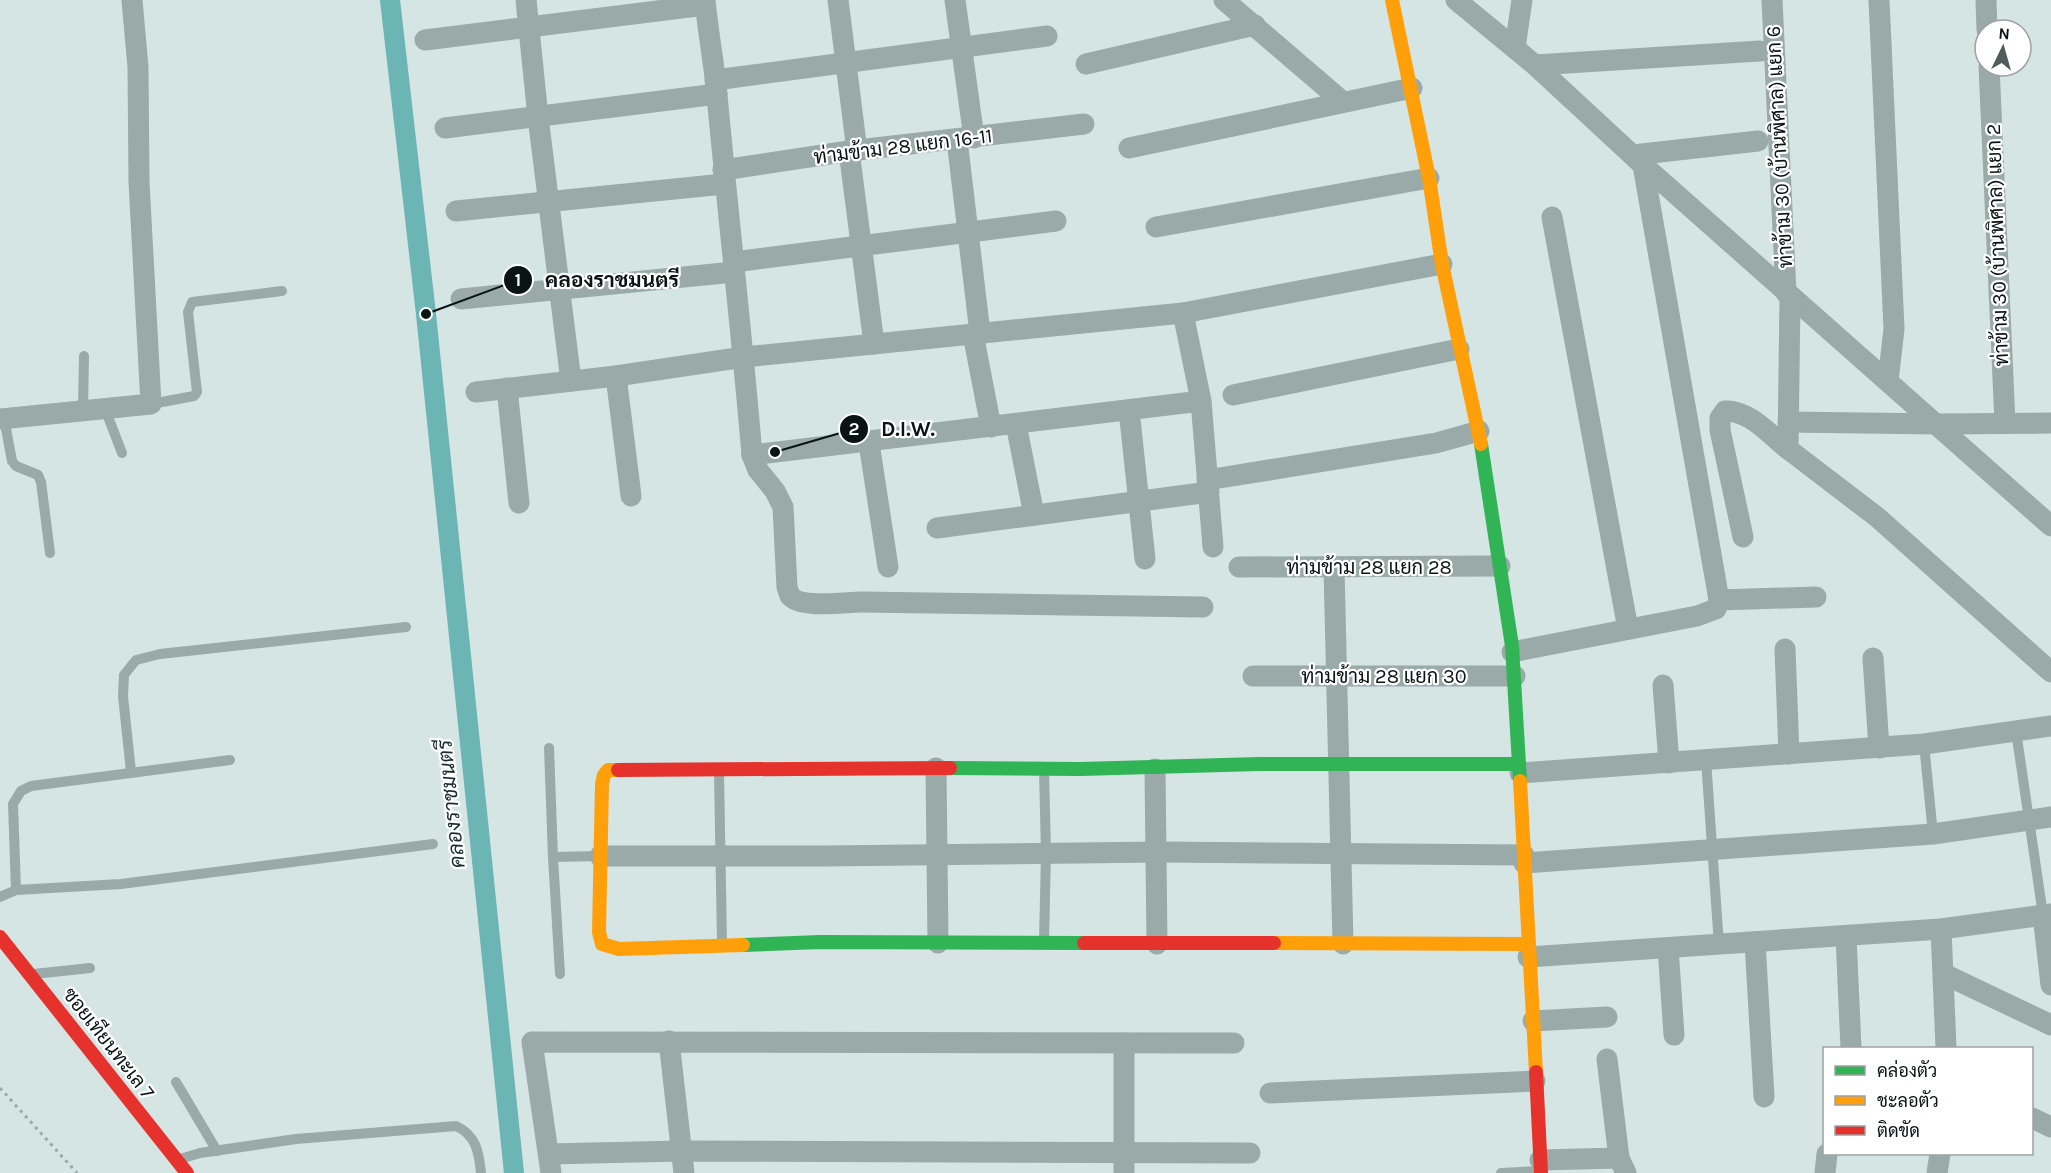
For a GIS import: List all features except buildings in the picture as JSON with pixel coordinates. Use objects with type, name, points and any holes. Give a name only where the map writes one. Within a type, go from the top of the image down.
[{"type":"street","points":[[2,418],[151,404],[139,182],[138,67],[132,0]]},
{"type":"street","points":[[526,0],[538,117],[571,381]]},
{"type":"street","points":[[838,0],[847,63],[860,246],[874,344]]},
{"type":"street","points":[[956,0],[962,47],[968,232],[977,334],[991,427]]},
{"type":"street","points":[[1224,0],[1343,102]]},
{"type":"street","points":[[1392,0],[1412,88],[1442,264],[1479,431],[1512,652],[1540,1168],[1622,1165],[1607,1059]]},
{"type":"street","points":[[1456,0],[1535,65],[1788,295],[1938,424],[2051,526]]},
{"type":"street","points":[[1515,48],[1522,0]]},
{"type":"street","name":"ท่าข้าม 30 (บ้านพิศาล) แยก 6","points":[[1772,0],[1788,295],[1788,449]]},
{"type":"street","points":[[1879,0],[1894,329],[1888,381]]},
{"type":"street","points":[[1986,0],[1987,18]]},
{"type":"street","points":[[426,40],[705,2],[716,87],[752,455],[758,470],[775,491],[783,507],[787,587],[790,596],[799,602],[810,603],[1203,607]]},
{"type":"street","points":[[1086,64],[1255,25]]},
{"type":"street","points":[[445,128],[538,117],[847,63],[1047,36]]},
{"type":"street","points":[[1535,65],[1760,51]]},
{"type":"street","name":"ท่าข้าม 30 (บ้านพิศาล) แยก 2","points":[[1990,78],[2005,423]]},
{"type":"street","points":[[1129,148],[1412,88]]},
{"type":"street","name":"ท่ามข้าม 28 แยก 16-11","points":[[456,211],[550,202],[724,177],[854,151],[1084,124]]},
{"type":"street","points":[[1638,160],[1758,141]]},
{"type":"street","points":[[1512,652],[1709,613],[1716,609],[1719,600],[1638,160]]},
{"type":"street","points":[[1156,227],[1429,178]]},
{"type":"street","points":[[1552,217],[1628,629]]},
{"type":"street","points":[[461,298],[559,289],[734,267],[860,246],[1056,221]]},
{"type":"street","points":[[476,392],[616,376],[744,357],[1183,313],[1442,264]]},
{"type":"street","points":[[1183,313],[1201,401],[1213,547]]},
{"type":"street","points":[[1233,395],[1460,349]]},
{"type":"street","points":[[616,376],[631,496]]},
{"type":"street","points":[[507,388],[519,503]]},
{"type":"street","points":[[752,455],[1201,401]]},
{"type":"street","points":[[1129,410],[1145,559]]},
{"type":"street","points":[[1743,537],[1720,430],[1720,418],[1725,411],[1736,411],[1746,416],[1877,518],[2051,672]]},
{"type":"street","points":[[1788,422],[2051,423]]},
{"type":"street","points":[[1016,424],[1034,515]]},
{"type":"street","points":[[937,528],[1139,501],[1437,443],[1479,431]]},
{"type":"street","points":[[869,442],[888,567]]},
{"type":"street","name":"ท่ามข้าม 28 แยก 28","points":[[1239,567],[1500,566]]},
{"type":"street","points":[[1334,568],[1343,944]]},
{"type":"street","points":[[1719,600],[1816,597]]},
{"type":"street","points":[[1785,648],[1789,754]]},
{"type":"street","points":[[1873,658],[1879,747]]},
{"type":"street","name":"ท่ามข้าม 28 แยก 30","points":[[1253,676],[1515,676]]},
{"type":"street","points":[[1664,685],[1669,763]]},
{"type":"street","points":[[2051,726],[1924,744],[1669,763],[1520,769],[1339,764],[1155,769],[608,770],[602,784],[598,932],[602,944],[619,949],[820,942],[1343,944],[1528,950],[1719,945],[1941,929],[2047,915],[2051,984]]},
{"type":"street","points":[[936,768],[938,943]]},
{"type":"street","points":[[1155,769],[1157,944]]},
{"type":"street","points":[[600,856],[1157,852],[1524,859],[1712,850],[1933,834],[2051,817]]},
{"type":"street","points":[[1941,929],[1946,1047]]},
{"type":"street","points":[[1846,936],[1851,1047]]},
{"type":"street","name":"ซอยเทียนทะเล 7","points":[[0,938],[31,974],[187,1173]]},
{"type":"street","points":[[1755,942],[1764,1097]]},
{"type":"street","points":[[1668,948],[1674,1035]]},
{"type":"street","points":[[1944,974],[2051,1025]]},
{"type":"street","points":[[1533,1021],[1607,1017]]},
{"type":"street","points":[[669,1041],[684,1173]]},
{"type":"street","points":[[1234,1043],[532,1042],[550,1163],[681,1151],[1124,1163],[1250,1153]]},
{"type":"street","points":[[1124,1043],[1124,1163]]},
{"type":"street","points":[[1270,1093],[1535,1081]]},
{"type":"street","points":[[2033,1119],[2051,1127]]},
{"type":"street","points":[[1825,1173],[1827,1155]]},
{"type":"street","points":[[1937,1173],[1940,1155]]},
{"type":"lane","points":[[151,404],[194,396],[197,392],[188,312],[192,302],[282,291]]},
{"type":"lane","points":[[83,411],[84,356]]},
{"type":"lane","points":[[105,409],[122,453]]},
{"type":"lane","points":[[2,418],[12,461],[16,466],[38,475],[41,482],[50,553]]},
{"type":"lane","points":[[131,772],[123,696],[124,675],[136,660],[160,654],[406,627]]},
{"type":"lane","points":[[2016,731],[2047,915]]},
{"type":"lane","points":[[1924,744],[1933,834]]},
{"type":"lane","points":[[549,748],[552,857],[560,974]]},
{"type":"lane","points":[[16,890],[13,804],[21,791],[31,786],[230,760]]},
{"type":"lane","points":[[1706,760],[1719,945]]},
{"type":"lane","points":[[719,769],[722,944]]},
{"type":"lane","points":[[1044,769],[1046,854],[1044,944]]},
{"type":"lane","points":[[0,897],[16,890],[121,884],[433,844]]},
{"type":"lane","points":[[552,857],[600,856]]},
{"type":"lane","points":[[31,974],[90,968]]},
{"type":"lane","points":[[176,1082],[217,1151]]},
{"type":"lane","points":[[177,1160],[200,1153],[296,1139],[456,1126],[467,1131],[473,1138],[481,1173]]},
{"type":"lane","points":[[1501,1173],[1540,1168]]},
{"type":"path","points":[[0,1088],[77,1173]]},
{"type":"waterway","name":"คลองราชมนตรี","points":[[390,0],[426,314],[514,1173]]},
{"type":"traffic: fast","points":[[1481,444],[1512,646],[1520,781]]},
{"type":"traffic: fast","points":[[950,768],[1080,769],[1259,764],[1519,764]]},
{"type":"traffic: fast","points":[[743,945],[820,942],[1084,943]]},
{"type":"traffic: slow","points":[[1392,0],[1429,178],[1442,264],[1481,444]]},
{"type":"traffic: slow","points":[[618,770],[608,770],[602,784],[599,932],[602,944],[619,949],[743,945]]},
{"type":"traffic: slow","points":[[1520,781],[1536,1072]]},
{"type":"traffic: slow","points":[[1274,943],[1528,944]]},
{"type":"traffic: jam","points":[[618,770],[950,768]]},
{"type":"traffic: jam","points":[[0,937],[187,1173]]},
{"type":"traffic: jam","points":[[1084,943],[1274,943]]},
{"type":"traffic: jam","points":[[1536,1072],[1541,1173]]},
{"type":"place","name":"คลองราชมนตรี","points":[[426,314]]},
{"type":"place","name":"D.I.W.","points":[[775,452]]}]
